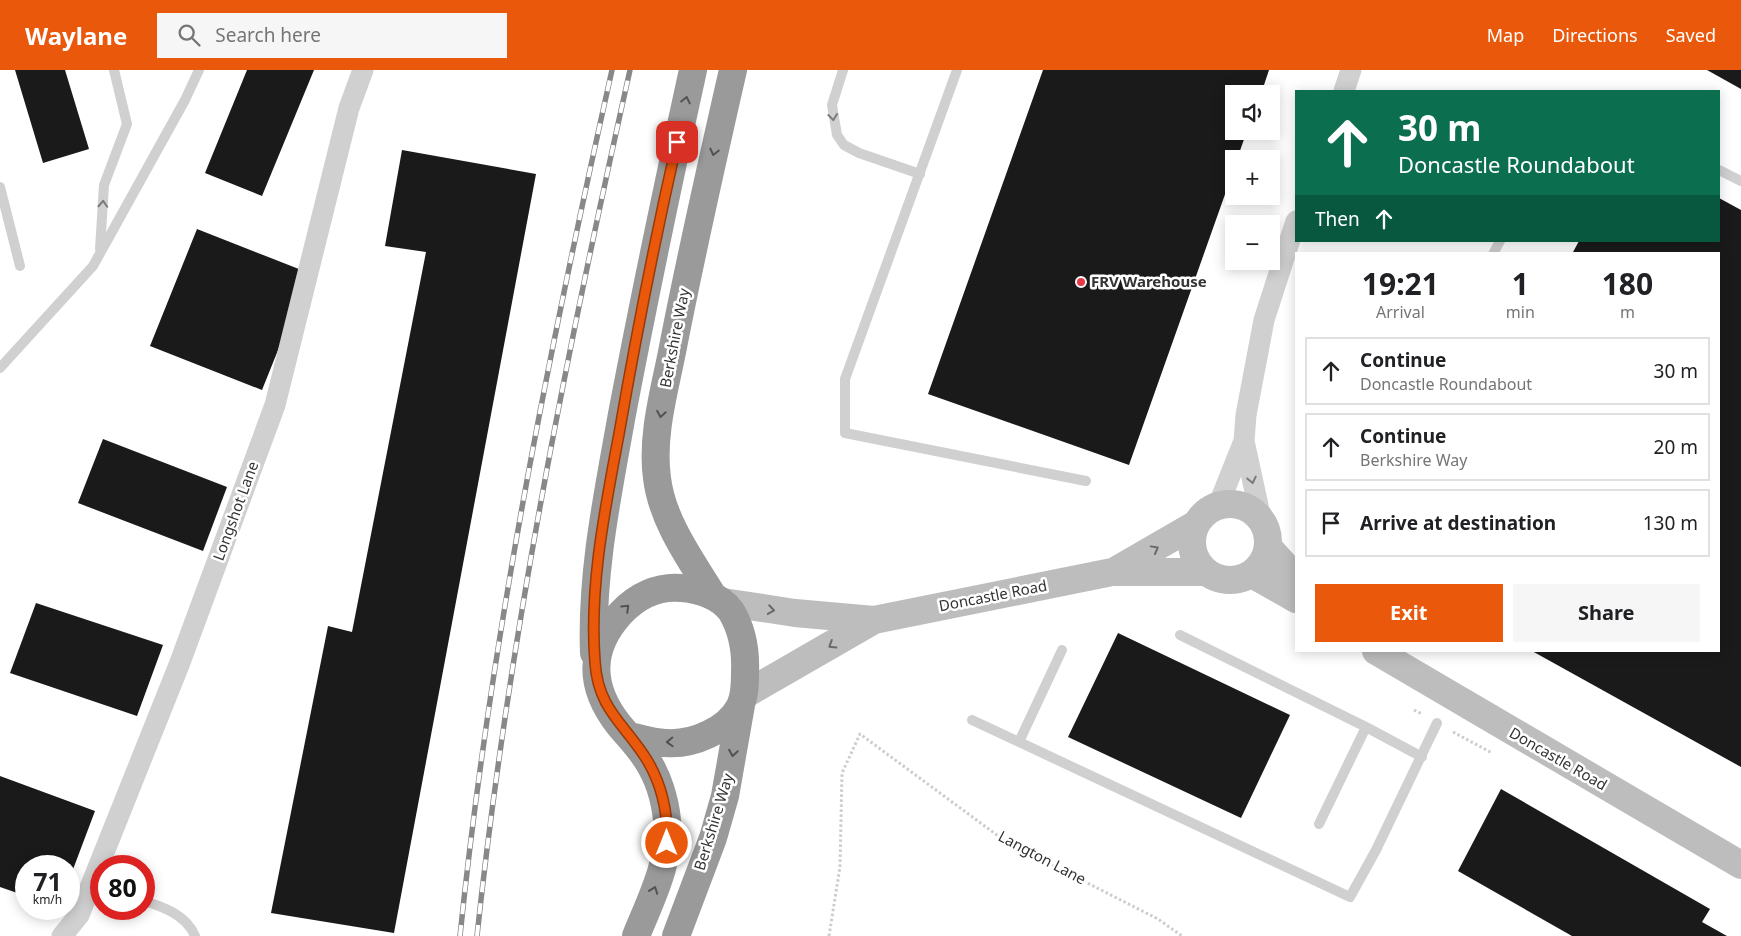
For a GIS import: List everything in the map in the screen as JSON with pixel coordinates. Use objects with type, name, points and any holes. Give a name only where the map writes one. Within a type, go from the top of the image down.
[{"type":"highway","points":[[636,936],[662,866],[667,843],[668,823],[658,784],[648,761],[630,736],[619,725],[603,698],[595,665],[593,624],[596,576],[608,493],[640,319],[693,70]]},
{"type":"highway","name":"Berkshire Way","points":[[718,599],[669,518],[656,478],[656,451],[659,419],[679,319],[733,70]]},
{"type":"highway","points":[[595,665],[602,641],[611,625],[633,602],[644,594],[673,587],[718,599],[739,626],[746,666],[742,700],[723,726],[698,738],[665,743],[630,736]]},
{"type":"highway","name":"Berkshire Way","points":[[676,936],[713,838],[725,796],[742,700]]},
{"type":"street","name":"Longshot Lane","points":[[108,855],[180,665],[275,405],[349,108],[363,70]]},
{"type":"street","points":[[1344,90],[1351,70]]},
{"type":"street","points":[[1218,506],[1244,441],[1253,369],[1264,320],[1295,224]]},
{"type":"street","points":[[1244,441],[1261,519],[1268,538],[1268,548],[1260,567],[1252,574],[1240,580],[1228,581],[1216,578],[1205,572],[1196,562],[1192,550],[1192,536],[1196,524],[1202,516],[1218,506],[1230,504],[1242,506],[1252,511],[1261,519]]},
{"type":"street","name":"Doncastle Road","points":[[1112,572],[1196,524]]},
{"type":"street","points":[[1268,548],[1295,577]]},
{"type":"street","name":"Doncastle Road","points":[[718,599],[795,614],[874,620],[1112,572],[1205,572]]},
{"type":"street","points":[[1252,574],[1295,598]]},
{"type":"street","name":"Doncastle Road","points":[[742,700],[874,620]]},
{"type":"street","name":"Doncastle Road","points":[[1378,652],[1741,865]]},
{"type":"street","name":"Longshot Lane","points":[[62,936],[79,915],[90,896]]},
{"type":"lane","points":[[100,253],[104,185],[127,124],[114,70]]},
{"type":"lane","points":[[0,368],[92,266],[186,100],[198,70]]},
{"type":"lane","points":[[843,70],[832,105],[835,128],[844,145],[859,153],[920,174]]},
{"type":"lane","points":[[957,70],[845,379],[844,433],[1086,481]]},
{"type":"lane","points":[[1720,170],[1741,180]]},
{"type":"lane","points":[[0,187],[20,266]]},
{"type":"lane","points":[[1180,635],[1366,727],[1422,757]]},
{"type":"lane","points":[[1019,742],[1062,650]]},
{"type":"lane","points":[[972,720],[1350,896],[1422,757],[1437,723]]},
{"type":"lane","points":[[1319,824],[1366,727]]},
{"type":"lane","points":[[155,904],[182,918],[195,936]]},
{"type":"path","points":[[1414,710],[1494,754]]},
{"type":"path","name":"Langton Lane","points":[[829,936],[840,867],[842,773],[860,734],[1005,841],[1158,919],[1182,936]]},
{"type":"building","points":[[15,70],[65,70],[89,149],[43,163]]},
{"type":"building","points":[[247,70],[314,70],[262,196],[205,173]]},
{"type":"building","name":"FRV Warehouse","points":[[1043,70],[1269,70],[1264,85],[1225,85],[1225,140],[1244,140],[1240,150],[1225,150],[1225,194],[1129,465],[928,394]]},
{"type":"building","points":[[1707,70],[1741,70],[1741,89]]},
{"type":"building","points":[[402,150],[536,174],[394,933],[271,913],[328,626],[352,632],[426,252],[385,246]]},
{"type":"building","points":[[1720,199],[1741,210],[1741,767],[1534,652],[1720,652],[1720,252],[1573,252],[1578,242],[1720,242]]},
{"type":"building","points":[[197,229],[309,273],[262,390],[150,346]]},
{"type":"building","points":[[103,439],[227,487],[203,551],[78,503]]},
{"type":"building","points":[[36,603],[163,645],[137,716],[10,673]]},
{"type":"building","points":[[1118,633],[1290,715],[1241,818],[1068,737]]},
{"type":"building","points":[[0,776],[95,811],[78,855],[15,855],[15,892],[0,887]]},
{"type":"building","points":[[1501,789],[1710,909],[1702,922],[1727,936],[1572,936],[1458,871]]},
{"type":"railway","points":[[460,936],[487,718],[504,609],[565,285],[612,70]]},
{"type":"railway","points":[[477,936],[505,718],[541,501],[583,285],[630,70]]},
{"type":"place","name":"FRV Warehouse","points":[[1081,282]]},
{"type":"route","points":[[667,843],[668,823],[664,805],[658,784],[648,761],[611,714],[603,698],[595,665],[593,624],[596,576],[608,493],[633,357],[677,142]]}]
